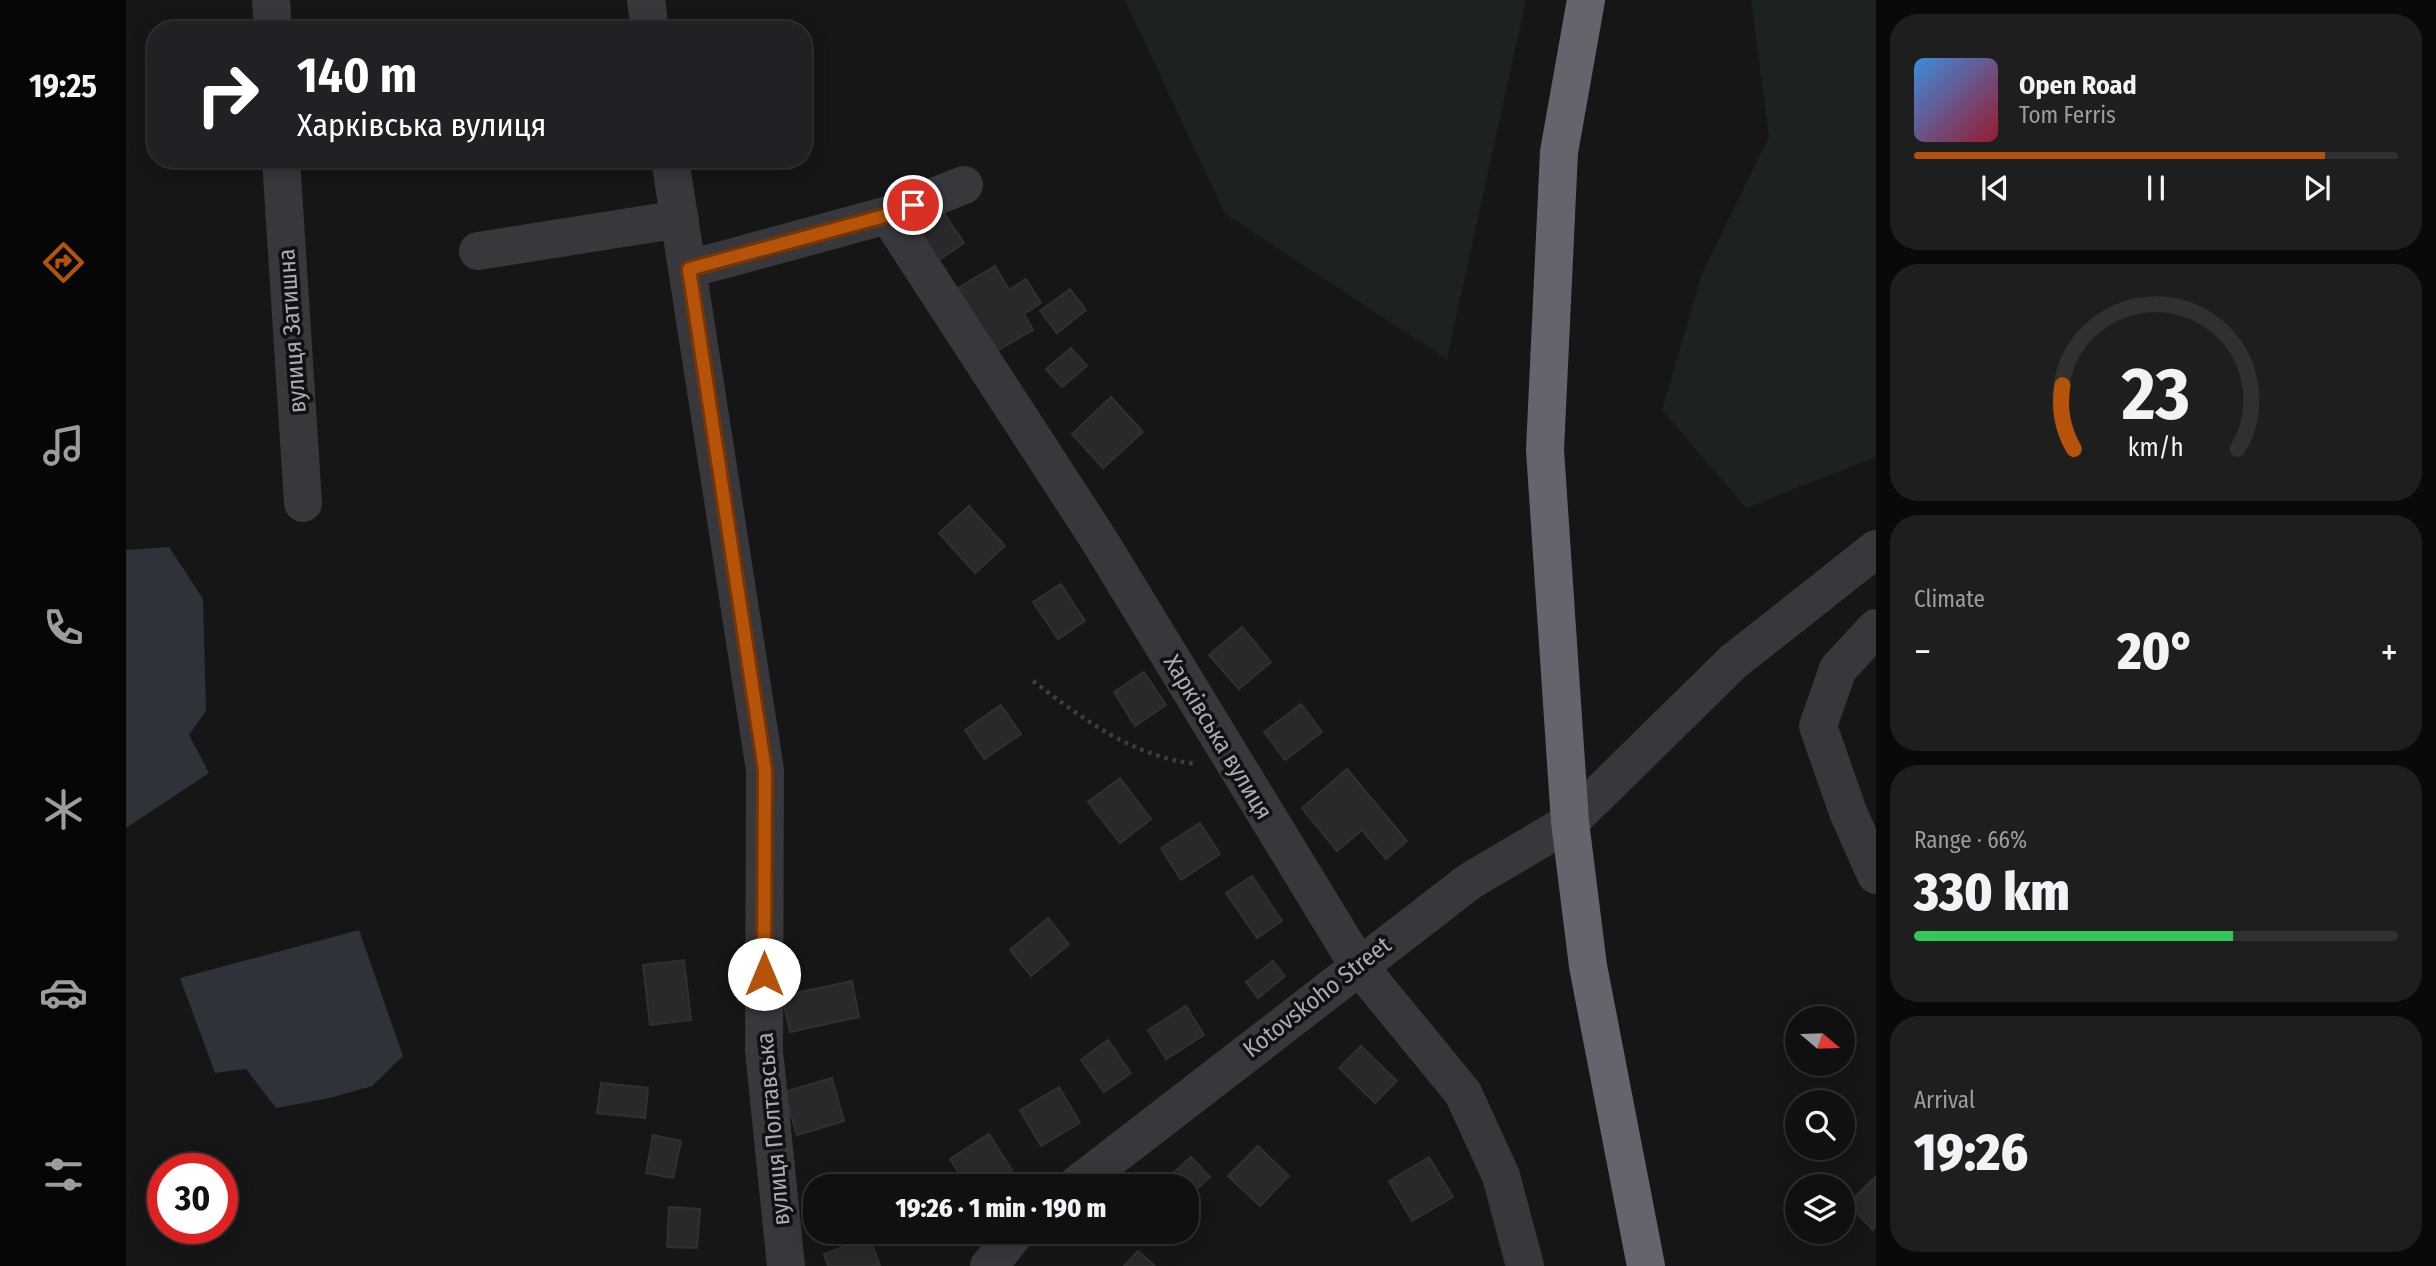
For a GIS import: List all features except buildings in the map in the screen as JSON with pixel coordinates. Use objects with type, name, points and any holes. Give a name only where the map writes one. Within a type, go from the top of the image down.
[{"type":"highway","points":[[1586,0],[1559,152],[1545,450],[1570,822],[1588,966],[1646,1266]]},
{"type":"street","points":[[271,0],[272,21]]},
{"type":"street","points":[[646,0],[649,21]]},
{"type":"street","name":"вулиця Затишна","points":[[282,168],[303,503]]},
{"type":"street","name":"вулиця Полтавська","points":[[672,168],[765,770],[764,1051],[786,1266]]},
{"type":"street","points":[[689,269],[888,215],[964,185]]},
{"type":"street","name":"Харківська вулиця","points":[[888,215],[1099,540],[1358,965],[1463,1093],[1501,1176],[1525,1266]]},
{"type":"street","points":[[478,251],[680,219]]},
{"type":"street","name":"Kotovskoho Street","points":[[1090,1174],[1470,881],[1570,822],[1732,662],[1876,549]]},
{"type":"street","points":[[1876,628],[1838,669],[1818,726],[1848,812],[1876,875]]},
{"type":"street","points":[[989,1266],[1006,1244]]},
{"type":"path","points":[[1032,681],[1095,728],[1166,760],[1238,770]]},
{"type":"shaded area","points":[[1125,0],[1526,0],[1447,359],[1225,214]]},
{"type":"shaded area","points":[[1751,0],[1876,0],[1876,457],[1746,508],[1662,410],[1702,273],[1769,137]]},
{"type":"shaded area","points":[[169,547],[203,599],[206,711],[189,735],[209,773],[126,828],[126,550]]},
{"type":"shaded area","points":[[359,930],[403,1056],[372,1086],[330,1098],[276,1108],[246,1069],[215,1073],[180,978]]},
{"type":"route","points":[[764,974],[765,770],[689,269],[888,215],[913,205]]}]
